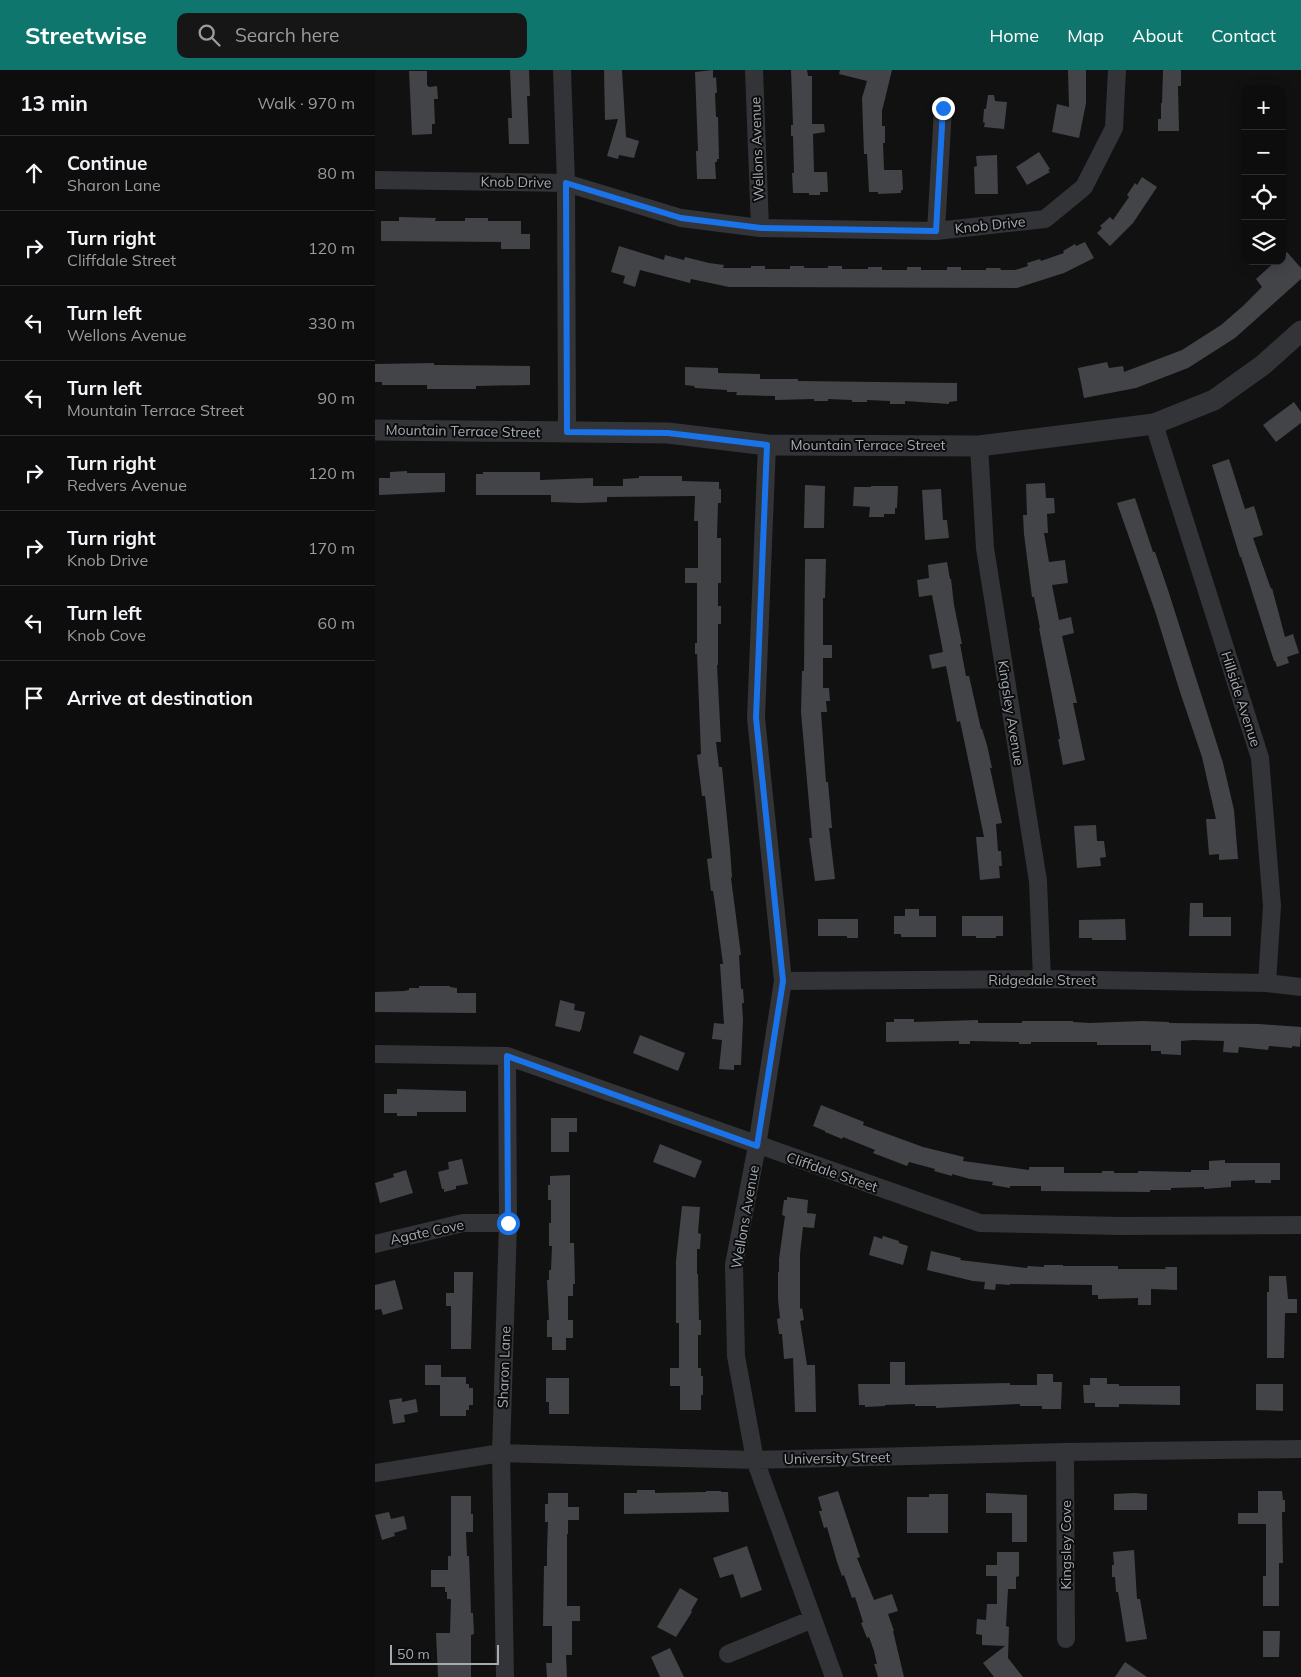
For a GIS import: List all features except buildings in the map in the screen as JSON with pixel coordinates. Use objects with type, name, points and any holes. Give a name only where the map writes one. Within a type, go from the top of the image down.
[{"type":"street","points":[[562,70],[566,183],[567,432]]},
{"type":"street","name":"Wellons Avenue","points":[[754,70],[761,228]]},
{"type":"street","name":"Knob Drive","points":[[375,180],[566,183],[681,218],[761,228],[936,231],[1045,219],[1084,187],[1114,128],[1117,70]]},
{"type":"street","points":[[936,231],[943,108]]},
{"type":"street","name":"Mountain Terrace Street","points":[[375,430],[668,433],[767,445],[979,446],[1154,424],[1213,400],[1263,365],[1301,331]]},
{"type":"street","name":"Hillside Avenue","points":[[1154,424],[1260,758],[1272,906],[1267,983]]},
{"type":"street","name":"Wellons Avenue","points":[[767,445],[756,718],[783,981],[757,1146],[734,1265],[736,1356],[755,1460],[835,1677]]},
{"type":"street","name":"Kingsley Avenue","points":[[979,446],[985,548],[1038,881],[1042,979]]},
{"type":"street","name":"Ridgedale Street","points":[[783,981],[1042,979],[1267,983],[1301,986]]},
{"type":"street","name":"Cliffdale Street","points":[[375,1054],[507,1056],[980,1224],[1120,1226],[1301,1225]]},
{"type":"street","name":"Sharon Lane","points":[[505,1677],[501,1453],[508,1223],[507,1056]]},
{"type":"street","name":"Agate Cove","points":[[375,1244],[463,1223],[508,1223]]},
{"type":"street","name":"University Street","points":[[375,1474],[501,1453],[755,1460],[1065,1452],[1301,1449]]},
{"type":"street","name":"Kingsley Cove","points":[[1065,1452],[1066,1638]]},
{"type":"street","points":[[728,1654],[813,1619]]},
{"type":"route","points":[[508,1223],[507,1056],[757,1146],[783,981],[756,718],[767,445],[668,433],[567,432],[566,183],[681,218],[761,228],[936,231],[943,108]]}]
